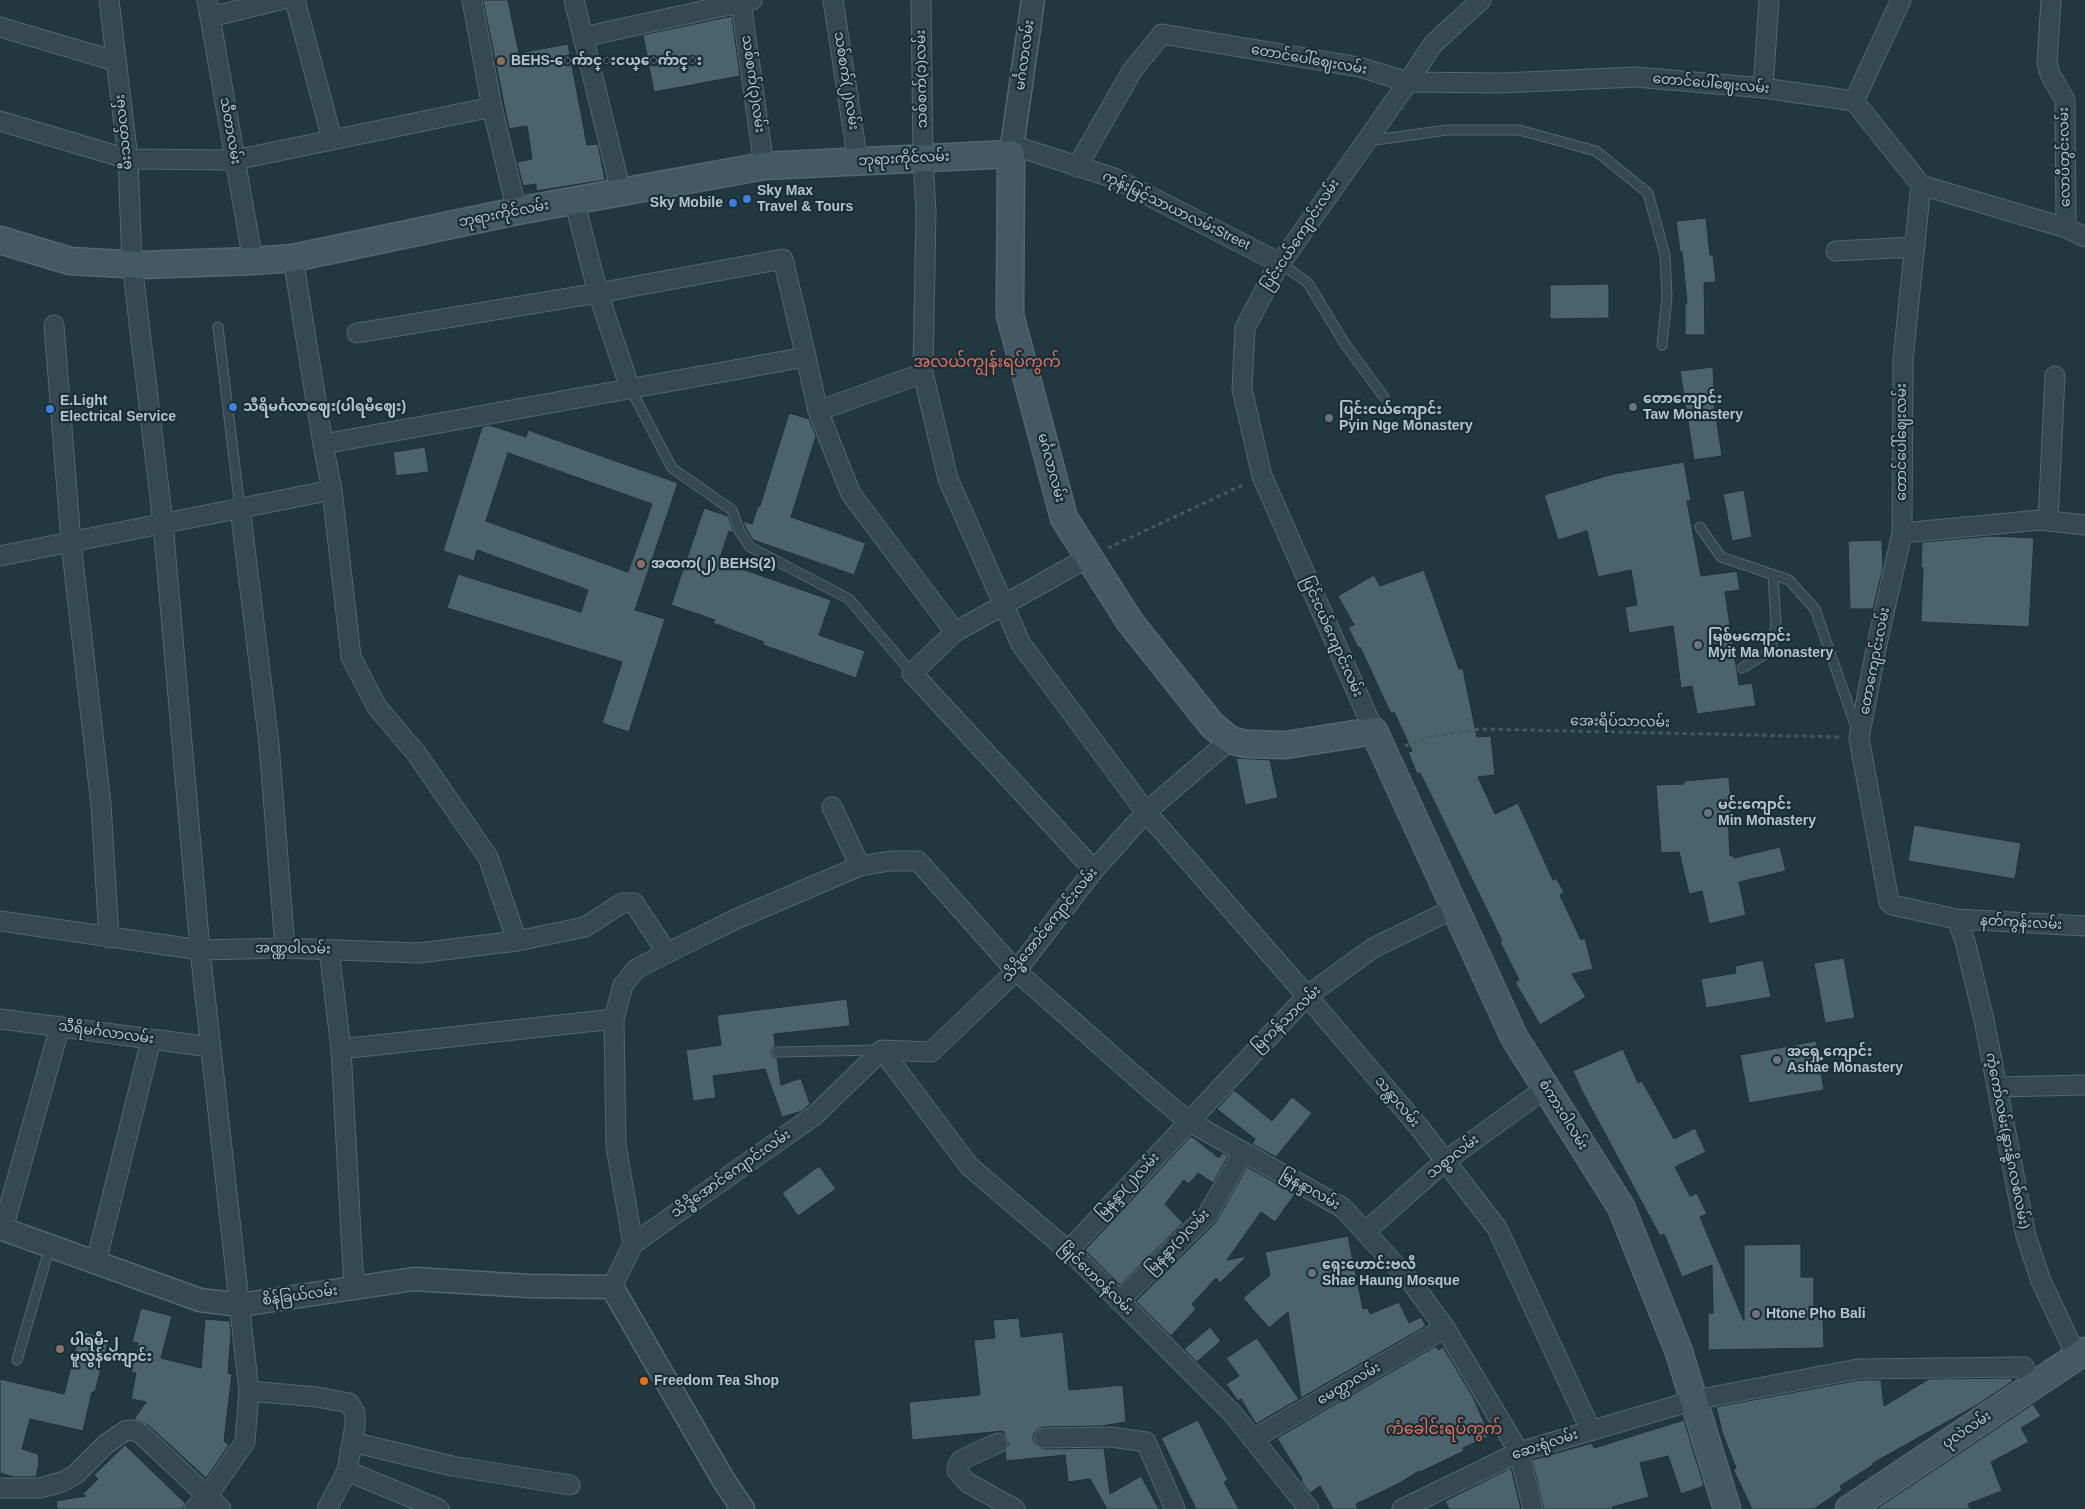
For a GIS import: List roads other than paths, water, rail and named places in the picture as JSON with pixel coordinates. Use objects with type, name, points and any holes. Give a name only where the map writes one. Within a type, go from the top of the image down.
[{"type":"main road","name":"ဘုရားကိုင်လမ်း","points":[[0,240],[70,261],[132,264],[253,261],[293,258],[517,210],[764,166],[923,158],[1012,150]]},
{"type":"main road","name":"မင်္ဂလာလမ်း","points":[[1012,150],[1010,315],[1064,518],[1130,622],[1212,725],[1230,740]]},
{"type":"main road","points":[[1230,740],[1246,744],[1286,745],[1379,742]]},
{"type":"main road","name":"စံကားဝါလမ်း","points":[[1379,742],[1514,1037],[1621,1207],[1679,1352],[1727,1509]]},
{"type":"main road","name":"ပုလဲလမ်း","points":[[1849,1509],[2081,1354]]},
{"type":"street","name":"မီးသတ်လမ်း","points":[[109,0],[128,159],[132,264],[163,523],[200,950],[249,1391],[245,1442],[208,1495],[194,1509]]},
{"type":"street","points":[[208,9],[280,0]]},
{"type":"street","points":[[295,0],[332,139]]},
{"type":"street","points":[[472,0],[492,107],[517,210]]},
{"type":"street","points":[[574,0],[621,192]]},
{"type":"street","name":"သစ်စက်(၂)လမ်း","points":[[833,0],[858,162]]},
{"type":"street","name":"သစ်စက်(၁)လမ်း","points":[[921,0],[923,158],[926,212],[923,373],[948,479],[1004,604]]},
{"type":"street","name":"မင်္ဂလာလမ်း","points":[[1012,150],[1033,0]]},
{"type":"street","name":"ပြင်းငယ်ကျောင်းလမ်း","points":[[1379,742],[1262,476],[1242,389],[1244,328],[1280,263],[1433,44],[1481,0]]},
{"type":"street","points":[[1763,88],[1768,0]]},
{"type":"street","points":[[1901,0],[1854,101],[1921,185],[2066,228],[2085,238]]},
{"type":"street","name":"လောပီတွင်းလမ်း","points":[[2051,0],[2047,63],[2054,83],[2064,100],[2066,228]]},
{"type":"street","points":[[583,37],[746,1]]},
{"type":"street","name":"သစ်စက်(၃)လမ်း","points":[[746,1],[764,166]]},
{"type":"street","name":"သီတာလမ်း","points":[[208,9],[253,261]]},
{"type":"street","points":[[0,27],[115,60]]},
{"type":"street","name":"တောင်ပေါ်ဈေးလမ်း","points":[[1078,167],[1132,71],[1162,34],[1359,67],[1408,82],[1502,83],[1636,77],[1763,88],[1854,101]]},
{"type":"street","points":[[0,121],[128,159],[235,160],[492,107]]},
{"type":"street","name":"ကုန်းမြင့်သာယာလမ်းStreet","points":[[1012,150],[1114,178],[1280,263]]},
{"type":"street","name":"တောင်ပေါ်ဈေးလမ်း","points":[[1902,533],[1902,359],[1921,185]]},
{"type":"street","points":[[574,200],[598,293],[630,388]]},
{"type":"street","points":[[1836,251],[1915,247]]},
{"type":"street","points":[[293,258],[332,490],[351,657],[377,707],[416,753],[488,857],[517,941]]},
{"type":"street","points":[[357,333],[598,293],[783,259],[818,411],[851,494],[955,632]]},
{"type":"street","points":[[54,325],[71,542],[102,805],[109,938]]},
{"type":"street","points":[[323,444],[806,357]]},
{"type":"street","points":[[818,411],[923,373]]},
{"type":"street","points":[[2048,521],[2055,376]]},
{"type":"street","points":[[0,556],[332,490]]},
{"type":"street","points":[[240,508],[269,744],[285,948]]},
{"type":"street","points":[[1902,533],[2040,520],[2085,526]]},
{"type":"street","name":"တောကျောင်းလမ်း","points":[[1902,533],[1877,644],[1859,738],[1889,902],[1895,906],[1957,919]]},
{"type":"street","points":[[1089,557],[955,632],[912,673],[1094,870]]},
{"type":"street","name":"သန္တာလမ်း","points":[[1004,604],[1021,644],[1146,812],[1419,1127],[1496,1228],[1591,1430]]},
{"type":"street","name":"သိဒ္ဓိအောင်ကျောင်းလမ်း","points":[[612,1288],[633,1244],[815,1115],[882,1050],[932,1052],[1016,971],[1094,870],[1146,812],[1230,740]]},
{"type":"street","points":[[633,1244],[616,1146],[614,1019],[623,985],[636,969],[667,953],[736,919],[860,866],[832,807]]},
{"type":"street","name":"မြနန္ဒာလမ်း","points":[[860,866],[890,861],[918,861],[1016,971],[1188,1121],[1343,1208],[1412,1283],[1446,1328],[1519,1452],[1533,1509]]},
{"type":"street","name":"အဏ္ဏဝါလမ်း","points":[[0,922],[200,950],[285,948],[418,953],[517,941],[585,927],[622,902],[634,903],[667,953]]},
{"type":"street","name":"မြကန်သာလမ်း","points":[[1188,1121],[1307,996],[1373,948],[1455,908]]},
{"type":"street","name":"နတ်ကွန်းလမ်း","points":[[1957,919],[2085,926]]},
{"type":"street","name":"ကံ့ကော်လမ်း(နွားနို့ဂလစ်လမ်း)","points":[[1957,919],[1967,950],[1997,1087],[2026,1236],[2042,1280],[2081,1354]]},
{"type":"street","points":[[329,950],[340,1049],[354,1289]]},
{"type":"street","name":"သီရိမင်္ဂလာလမ်း","points":[[0,1019],[211,1047]]},
{"type":"street","points":[[340,1049],[614,1019]]},
{"type":"street","points":[[2,1228],[60,1026]]},
{"type":"street","points":[[96,1262],[151,1040]]},
{"type":"street","name":"မြိုင်ဟေဝန်လမ်း","points":[[882,1050],[969,1166],[1068,1251],[1233,1414],[1309,1509]]},
{"type":"street","points":[[1997,1087],[2085,1085]]},
{"type":"street","name":"သစ္စာလမ်း","points":[[1365,1232],[1445,1161],[1546,1088]]},
{"type":"street","name":"မြနန္ဒာ(၂)လမ်း","points":[[1068,1251],[1188,1121]]},
{"type":"street","name":"မြနန္ဒာ(၁)လမ်း","points":[[1119,1301],[1208,1214],[1244,1152]]},
{"type":"street","name":"စိန်ခြယ်လမ်း","points":[[2,1228],[200,1300],[240,1305],[414,1279],[528,1286],[612,1288]]},
{"type":"street","points":[[612,1288],[724,1481],[743,1509]]},
{"type":"street","name":"မေတ္တာလမ်း","points":[[1253,1439],[1446,1328]]},
{"type":"street","name":"ဆေးရုံလမ်း","points":[[1402,1509],[1519,1452],[1695,1400],[1858,1368],[2024,1367],[2033,1385]]},
{"type":"street","points":[[249,1391],[317,1397],[349,1403],[355,1413],[347,1471],[327,1509]]},
{"type":"street","points":[[0,1488],[40,1488],[62,1482],[76,1474],[106,1444],[125,1431],[133,1430],[140,1433],[221,1509]]},
{"type":"street","points":[[1044,1438],[1112,1437],[1146,1442],[1175,1509]]},
{"type":"street","points":[[352,1442],[452,1466],[570,1486]]},
{"type":"street","points":[[998,1443],[961,1460],[957,1471],[968,1483],[1015,1509]]},
{"type":"street","points":[[347,1471],[439,1509]]},
{"type":"lane","points":[[1365,141],[1447,130],[1519,130],[1596,152],[1648,193],[1665,255],[1668,297],[1662,345]]},
{"type":"lane","points":[[1280,263],[1308,283],[1345,344],[1384,397]]},
{"type":"lane","points":[[218,327],[240,508]]},
{"type":"lane","points":[[630,388],[672,468],[732,510],[740,532],[750,547],[849,599],[912,673]]},
{"type":"lane","points":[[1700,527],[1720,557],[1789,580],[1815,609],[1859,738]]},
{"type":"lane","points":[[1742,668],[1771,651],[1776,624],[1773,575]]},
{"type":"lane","points":[[777,1052],[882,1050]]},
{"type":"lane","points":[[17,1360],[50,1246]]},
{"type":"place","name":"BEHS-ေက်ာင္းငယ္ေက်ာင္း","points":[[501,61]]},
{"type":"place","name":"Sky Max Travel & Tours","points":[[747,199]]},
{"type":"place","name":"Sky Mobile","points":[[733,203]]},
{"type":"place","name":"သီရိမင်္ဂလာဈေး(ပါရမီဈေး)","points":[[233,407]]},
{"type":"place","name":"တောကျောင်း Taw Monastery","points":[[1633,407]]},
{"type":"place","name":"E.Light Electrical Service","points":[[50,409]]},
{"type":"place","name":"ပြင်းငယ်ကျောင်း Pyin Nge Monastery","points":[[1329,418]]},
{"type":"place","name":"အထက(၂) BEHS(2)","points":[[641,564]]},
{"type":"place","name":"မြစ်မကျောင်း Myit Ma Monastery","points":[[1698,645]]},
{"type":"place","name":"မင်းကျောင်း Min Monastery","points":[[1708,813]]},
{"type":"place","name":"အရှေ့ကျောင်း Ashae Monastery","points":[[1777,1060]]},
{"type":"place","name":"ရှေးဟောင်းဗလီ Shae Haung Mosque","points":[[1312,1273]]},
{"type":"place","name":"Htone Pho Bali","points":[[1756,1314]]},
{"type":"place","name":"ပါရမီ-၂ မူလွန်ကျောင်း","points":[[60,1349]]},
{"type":"place","name":"Freedom Tea Shop","points":[[644,1381]]},
{"type":"district","name":"အလယ်ကျွန်းရပ်ကွက်","points":[[987,363]]},
{"type":"district","name":"ကံခေါင်းရပ်ကွက်","points":[[1444,1430]]}]
